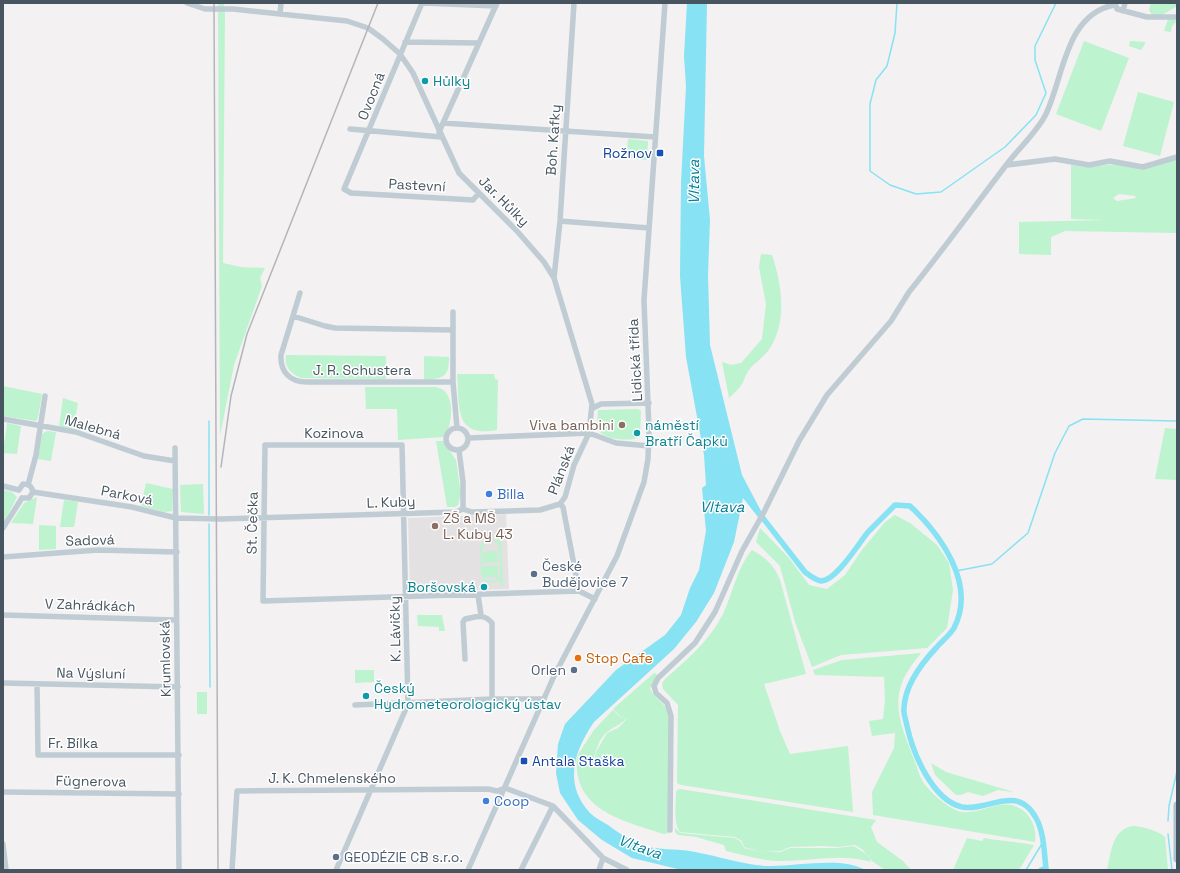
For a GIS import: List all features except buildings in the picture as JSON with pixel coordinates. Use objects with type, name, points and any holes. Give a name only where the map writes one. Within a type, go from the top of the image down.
[{"type":"main road","points":[[1177,805],[1177,859]]},
{"type":"street","points":[[187,3],[197,7],[280,14],[281,3]]},
{"type":"street","points":[[350,129],[440,134],[443,123],[496,4],[422,3]]},
{"type":"street","name":"Ovocná","points":[[352,193],[344,189],[370,131],[422,3]]},
{"type":"street","name":"Boh. Kafky","points":[[554,278],[560,222],[574,3]]},
{"type":"street","name":"Lidická třída","points":[[468,870],[544,698],[576,632],[617,556],[640,494],[647,468],[649,446],[649,404],[644,308],[665,3]]},
{"type":"street","points":[[1123,11],[1125,3]]},
{"type":"street","points":[[670,830],[671,716],[667,703],[656,693],[654,686],[658,678],[695,643],[715,612],[742,551],[764,513],[799,441],[827,395],[891,321],[909,292],[954,236],[1045,116],[1069,46],[1079,28],[1088,17],[1096,10],[1115,4],[1117,9],[1147,17],[1177,17]]},
{"type":"street","name":"Jar. Hůlky","points":[[280,14],[347,21],[368,28],[400,54],[413,73],[459,173],[517,231],[544,262],[554,278],[585,377],[593,408]]},
{"type":"street","points":[[405,42],[479,43]]},
{"type":"street","points":[[443,123],[655,137]]},
{"type":"street","points":[[1007,165],[1055,159],[1089,165],[1110,161],[1143,167],[1177,157]]},
{"type":"street","name":"Pastevní","points":[[352,193],[473,200],[479,193]]},
{"type":"street","points":[[560,222],[649,228]]},
{"type":"street","points":[[300,293],[293,316],[335,328],[453,330]]},
{"type":"street","points":[[453,312],[452,382],[457,428]]},
{"type":"street","name":"J. R. Schustera","points":[[293,316],[281,355],[280,364],[290,378],[298,382],[452,382]]},
{"type":"street","points":[[28,485],[36,456],[44,396]]},
{"type":"street","points":[[593,408],[601,404],[649,404]]},
{"type":"street","name":"Plánská","points":[[579,591],[563,507],[560,504],[565,497],[574,465],[589,433],[593,408]]},
{"type":"street","name":"Malebná","points":[[3,419],[76,432],[144,456],[175,461]]},
{"type":"street","points":[[457,428],[465,431],[468,438],[466,446],[459,450],[450,448],[446,440],[449,432],[457,428]]},
{"type":"street","points":[[468,438],[589,433],[616,443],[649,446]]},
{"type":"street","name":"Kozinova","points":[[265,445],[402,445]]},
{"type":"street","name":"St. Čečka","points":[[265,445],[263,601],[406,597]]},
{"type":"street","name":"K. Lávičky","points":[[336,870],[408,704],[402,445]]},
{"type":"street","name":"Krumlovská","points":[[175,448],[179,870]]},
{"type":"street","points":[[459,450],[463,482],[463,509]]},
{"type":"street","points":[[23,484],[28,485],[32,488],[33,492],[29,498],[22,498],[19,494],[19,490],[23,484]]},
{"type":"street","points":[[3,486],[19,490]]},
{"type":"street","name":"Parková","points":[[33,492],[132,507],[176,518],[218,519]]},
{"type":"street","points":[[3,528],[22,498]]},
{"type":"street","name":"L. Kuby","points":[[218,519],[456,512],[463,509],[472,512],[540,510],[560,504]]},
{"type":"street","name":"Sadová","points":[[3,557],[98,550],[177,552]]},
{"type":"street","points":[[406,597],[579,591],[595,599]]},
{"type":"street","points":[[478,595],[480,616]]},
{"type":"street","name":"V Zahrádkách","points":[[3,615],[176,620]]},
{"type":"street","points":[[464,659],[463,622],[465,619],[480,616],[488,618],[492,623],[492,699]]},
{"type":"street","name":"Na Výsluní","points":[[3,683],[178,687]]},
{"type":"street","name":"Fr. Bílka","points":[[37,684],[38,755],[179,756]]},
{"type":"street","points":[[355,705],[544,698]]},
{"type":"street","points":[[505,788],[553,806],[603,858],[628,870]]},
{"type":"street","name":"J. K. Chmelenského","points":[[232,870],[237,791],[488,789],[497,791],[505,788]]},
{"type":"street","name":"Fügnerova","points":[[3,792],[179,794]]},
{"type":"street","points":[[521,870],[553,806]]},
{"type":"street","points":[[3,844],[6,870]]},
{"type":"street","points":[[599,870],[603,858]]},
{"type":"shaded area","points":[[506,514],[509,589],[410,592],[408,518]]},
{"type":"green space","points":[[218,3],[224,3],[225,13],[223,263],[241,267],[265,268],[260,278],[262,286],[234,365],[220,436]]},
{"type":"green space","points":[[1151,3],[1177,3],[1177,6],[1162,15],[1152,15],[1149,10]]},
{"type":"green space","points":[[1168,19],[1175,19],[1176,22],[1172,26],[1171,32],[1164,31]]},
{"type":"green space","points":[[1084,41],[1129,58],[1101,131],[1056,114]]},
{"type":"green space","points":[[1130,41],[1145,42],[1145,44],[1141,50],[1129,46]]},
{"type":"green space","points":[[1138,92],[1174,102],[1160,156],[1123,146]]},
{"type":"green space","points":[[628,139],[648,141],[647,160],[626,158]]},
{"type":"green space","points":[[1177,160],[1177,233],[1065,231],[1051,237],[1051,255],[1019,254],[1019,222],[1106,220],[1071,219],[1071,165],[1087,167],[1117,164],[1143,169]],"holes":[[[1119,194],[1135,196],[1136,198],[1117,201],[1113,198]]]},
{"type":"green space","points":[[761,254],[772,255],[776,267],[780,291],[781,316],[774,340],[768,351],[749,370],[741,386],[729,398],[722,362],[732,365],[741,363],[762,339],[766,304],[759,267]]},
{"type":"green space","points":[[286,355],[386,356],[386,379],[301,378],[294,374],[287,366]]},
{"type":"green space","points":[[424,356],[449,357],[448,369],[444,376],[436,379],[424,380]]},
{"type":"green space","points":[[457,374],[494,374],[495,379],[498,380],[497,430],[483,431],[473,429],[466,424],[459,408]]},
{"type":"green space","points":[[3,386],[42,394],[36,421],[3,416]]},
{"type":"green space","points":[[365,387],[435,387],[441,389],[448,397],[451,408],[450,420],[443,437],[398,440],[397,409],[366,409]]},
{"type":"green space","points":[[63,398],[78,403],[73,429],[59,426]]},
{"type":"green space","points":[[638,409],[641,411],[640,437],[623,440],[611,438],[600,433],[597,429],[598,410]]},
{"type":"green space","points":[[7,423],[21,426],[17,454],[3,453]]},
{"type":"green space","points":[[1165,428],[1177,429],[1177,480],[1155,479]]},
{"type":"green space","points":[[47,431],[56,432],[51,461],[38,459],[42,434]]},
{"type":"green space","points":[[436,441],[443,441],[456,460],[461,494],[458,505],[455,507],[447,507]]},
{"type":"green space","points":[[146,483],[173,489],[172,511],[165,512],[141,506]]},
{"type":"green space","points":[[203,484],[204,514],[181,512],[180,485]]},
{"type":"green space","points":[[3,490],[12,492],[17,497],[4,522]]},
{"type":"green space","points":[[37,497],[33,524],[11,523],[24,503]]},
{"type":"green space","points":[[64,500],[78,502],[74,527],[60,527]]},
{"type":"green space","points":[[895,515],[910,523],[937,545],[949,563],[953,590],[947,628],[927,648],[841,655],[812,667],[795,622],[780,566],[756,542],[760,528],[789,558],[809,585],[827,589],[845,575],[862,550],[885,522]]},
{"type":"green space","points":[[39,525],[56,526],[56,549],[39,550]]},
{"type":"green space","points":[[498,535],[501,535],[503,586],[500,586],[500,580],[492,583],[485,582],[481,575],[481,543],[488,539],[498,541]],"holes":[[[488,541],[494,541],[499,547],[500,576],[494,581],[485,580],[484,577],[498,577],[498,566],[484,566],[483,573],[482,547]]]},
{"type":"green space","points":[[752,550],[769,562],[780,580],[806,674],[764,684],[780,731],[790,754],[848,746],[853,812],[681,785],[677,783],[678,705],[663,689],[662,683],[698,649],[712,632],[727,606],[743,565]]},
{"type":"green space","points":[[497,551],[498,562],[484,563],[483,552]]},
{"type":"green space","points":[[417,615],[442,615],[445,631],[439,631],[439,627],[418,626]]},
{"type":"green space","points":[[921,653],[903,679],[898,707],[901,724],[923,782],[939,799],[958,811],[973,812],[1002,805],[1017,807],[1026,813],[1032,822],[1035,831],[1035,842],[873,815],[872,792],[894,748],[895,733],[872,736],[869,721],[883,719],[885,700],[884,677],[815,675],[813,670],[842,660]]},
{"type":"green space","points":[[355,670],[374,670],[374,682],[355,683]]},
{"type":"green space","points":[[654,673],[657,674],[650,689],[665,706],[669,715],[669,833],[664,834],[633,824],[604,811],[592,802],[583,790],[578,775],[577,757],[585,755],[587,764],[594,763],[596,752],[607,733],[618,728],[627,719],[620,716],[613,709]]},
{"type":"green space","points":[[197,692],[207,692],[207,714],[197,714]]},
{"type":"green space","points":[[613,710],[619,716],[626,719],[604,735],[598,746],[593,762],[588,763],[585,755],[577,756],[594,730]]},
{"type":"green space","points":[[931,763],[946,772],[1014,792],[998,790],[983,796],[968,792],[961,795],[956,795],[935,775]]},
{"type":"green space","points":[[680,789],[876,820],[871,827],[877,842],[903,861],[911,870],[885,870],[872,861],[863,850],[855,845],[837,847],[790,847],[781,851],[761,852],[744,847],[742,841],[735,837],[680,832],[676,823],[675,813],[676,793],[677,790]]},
{"type":"green space","points":[[1133,826],[1150,829],[1165,837],[1168,870],[1107,870],[1111,849],[1117,837],[1126,828]]},
{"type":"green space","points":[[675,828],[680,833],[735,838],[741,842],[744,848],[761,852],[781,852],[790,848],[837,848],[854,846],[869,856],[871,862],[849,858],[826,858],[792,861],[760,859],[726,851],[724,845],[696,837],[678,835],[675,832]]},
{"type":"green space","points":[[967,838],[982,841],[984,838],[1034,845],[1019,870],[953,870]]},
{"type":"water","name":"Vltava","points":[[687,3],[707,3],[704,156],[710,220],[708,275],[710,345],[742,475],[761,511],[758,517],[743,498],[734,542],[714,593],[696,622],[674,649],[594,722],[581,744],[577,756],[574,768],[576,791],[592,815],[627,838],[646,846],[659,849],[688,851],[767,866],[831,863],[855,866],[865,870],[682,870],[632,858],[602,840],[578,820],[560,793],[556,773],[558,744],[565,724],[616,670],[665,635],[681,615],[690,588],[699,570],[706,531],[702,488],[706,485],[704,455],[686,357],[680,276],[681,183],[686,86],[684,56]]},
{"type":"waterway","points":[[897,3],[895,33],[887,66],[876,80],[870,104],[870,171],[890,185],[916,194],[941,192],[1005,147],[1036,115],[1046,93],[1035,60],[1035,46],[1056,3]]},
{"type":"waterway","points":[[956,571],[992,564],[1028,533],[1055,453],[1069,426],[1083,419],[1177,421]]},
{"type":"waterway","points":[[209,421],[209,515]]},
{"type":"waterway","points":[[759,513],[805,572],[814,579],[821,581],[833,575],[840,568],[868,532],[895,505],[910,506],[933,531],[952,561],[958,577],[961,594],[960,611],[954,628],[930,654],[915,675],[907,691],[904,712],[910,737],[919,762],[926,774],[933,785],[951,803],[962,807],[972,807],[1011,800],[1020,802],[1028,808],[1036,818],[1042,836],[1046,868],[1041,870]]},
{"type":"waterway","points":[[209,524],[210,687]]},
{"type":"waterway","points":[[1168,821],[1169,806],[1177,771]]},
{"type":"waterway","points":[[1168,834],[1172,870]]},
{"type":"waterway","points":[[1026,870],[1043,842]]},
{"type":"railway","points":[[214,3],[218,870]]},
{"type":"railway","points":[[221,467],[231,396],[247,334],[378,3]]},
{"type":"place","name":"Hůlky","points":[[425,81]]},
{"type":"place","name":"Rožnov","points":[[660,153]]},
{"type":"place","name":"Viva bambini","points":[[622,425]]},
{"type":"place","name":"náměstí Bratří Čapků","points":[[637,433]]},
{"type":"place","name":"Billa","points":[[489,494]]},
{"type":"place","name":"ZŠ a MŠ L. Kuby 43","points":[[435,526]]},
{"type":"place","name":"České Budějovice 7","points":[[534,574]]},
{"type":"place","name":"Boršovská","points":[[484,587]]},
{"type":"place","name":"Stop Cafe","points":[[578,658]]},
{"type":"place","name":"Orlen","points":[[574,670]]},
{"type":"place","name":"Český Hydrometeorologický ústav","points":[[366,696]]},
{"type":"place","name":"Antala Staška","points":[[524,761]]},
{"type":"place","name":"Coop","points":[[486,801]]},
{"type":"place","name":"GEODÉZIE CB s.r.o.","points":[[336,857]]}]
